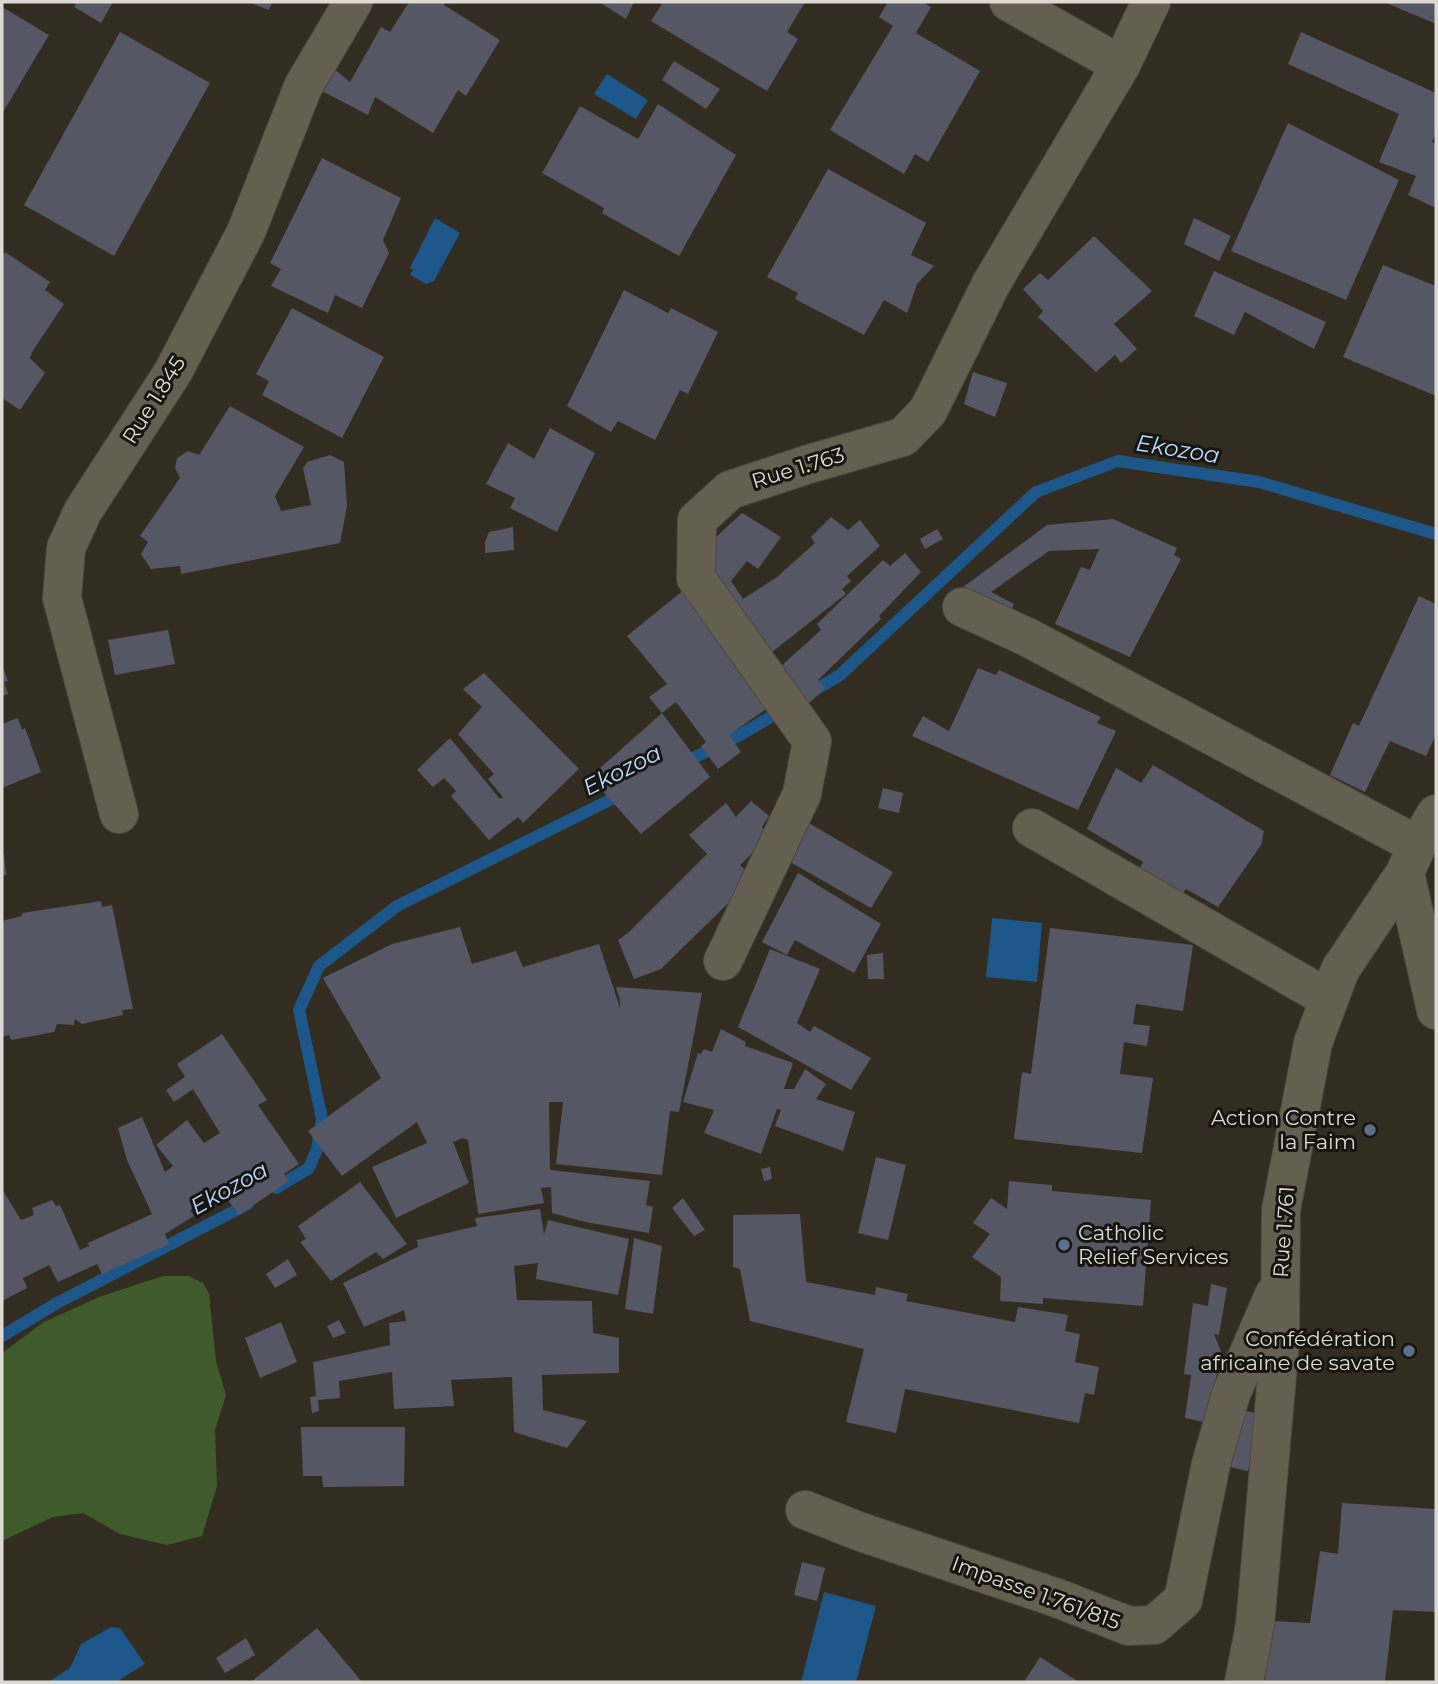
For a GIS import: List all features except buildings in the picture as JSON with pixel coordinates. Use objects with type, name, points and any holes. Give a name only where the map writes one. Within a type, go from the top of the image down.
[{"type":"street","name":"Rue 1.845","points":[[119,814],[62,598],[66,548],[83,511],[173,372],[246,232],[303,87],[353,2]]},
{"type":"street","points":[[1009,2],[1121,65]]},
{"type":"street","name":"Rue 1.763","points":[[723,961],[802,794],[812,741],[696,578],[697,520],[730,490],[903,437],[928,411],[990,284],[1121,65],[1151,2]]},
{"type":"street","points":[[962,607],[1029,638],[1419,844],[1436,1010]]},
{"type":"street","points":[[1032,828],[1329,999]]},
{"type":"street","name":"Rue 1.761","points":[[1244,1682],[1255,1625],[1280,1342],[1281,1210],[1312,1043],[1340,970],[1419,844]]},
{"type":"street","name":"Impasse 1.761/815","points":[[805,1510],[1129,1626],[1154,1626],[1184,1600],[1211,1464],[1228,1406],[1280,1281]]},
{"type":"green space","points":[[163,1276],[189,1276],[203,1283],[209,1294],[216,1361],[226,1395],[215,1430],[217,1486],[202,1536],[167,1545],[120,1534],[83,1513],[53,1517],[2,1541],[2,1353],[44,1322],[99,1297]]},
{"type":"water","points":[[607,74],[648,100],[636,119],[594,94]]},
{"type":"water","points":[[435,218],[460,233],[434,281],[426,284],[410,275],[413,270],[410,268]]},
{"type":"water","points":[[992,918],[1042,923],[1037,982],[986,977]]},
{"type":"water","points":[[824,1592],[876,1606],[856,1682],[801,1682]]},
{"type":"water","points":[[111,1627],[120,1628],[145,1664],[116,1682],[48,1682],[70,1668],[81,1644]]},
{"type":"waterway","name":"Ekozoa","points":[[810,693],[840,675],[1036,492],[1118,461],[1259,482],[1436,534]]},
{"type":"waterway","name":"Ekozoa","points":[[681,764],[742,734],[785,708]]},
{"type":"waterway","name":"Ekozoa","points":[[276,1188],[309,1168],[317,1149],[322,1119],[299,1010],[319,966],[397,906],[624,793]]},
{"type":"waterway","name":"Ekozoa","points":[[2,1336],[57,1303],[248,1204]]},
{"type":"place","name":"Action Contre la Faim","points":[[1370,1130]]},
{"type":"place","name":"Catholic Relief Services","points":[[1064,1245]]},
{"type":"place","name":"Confédération africaine de savate","points":[[1409,1351]]}]
